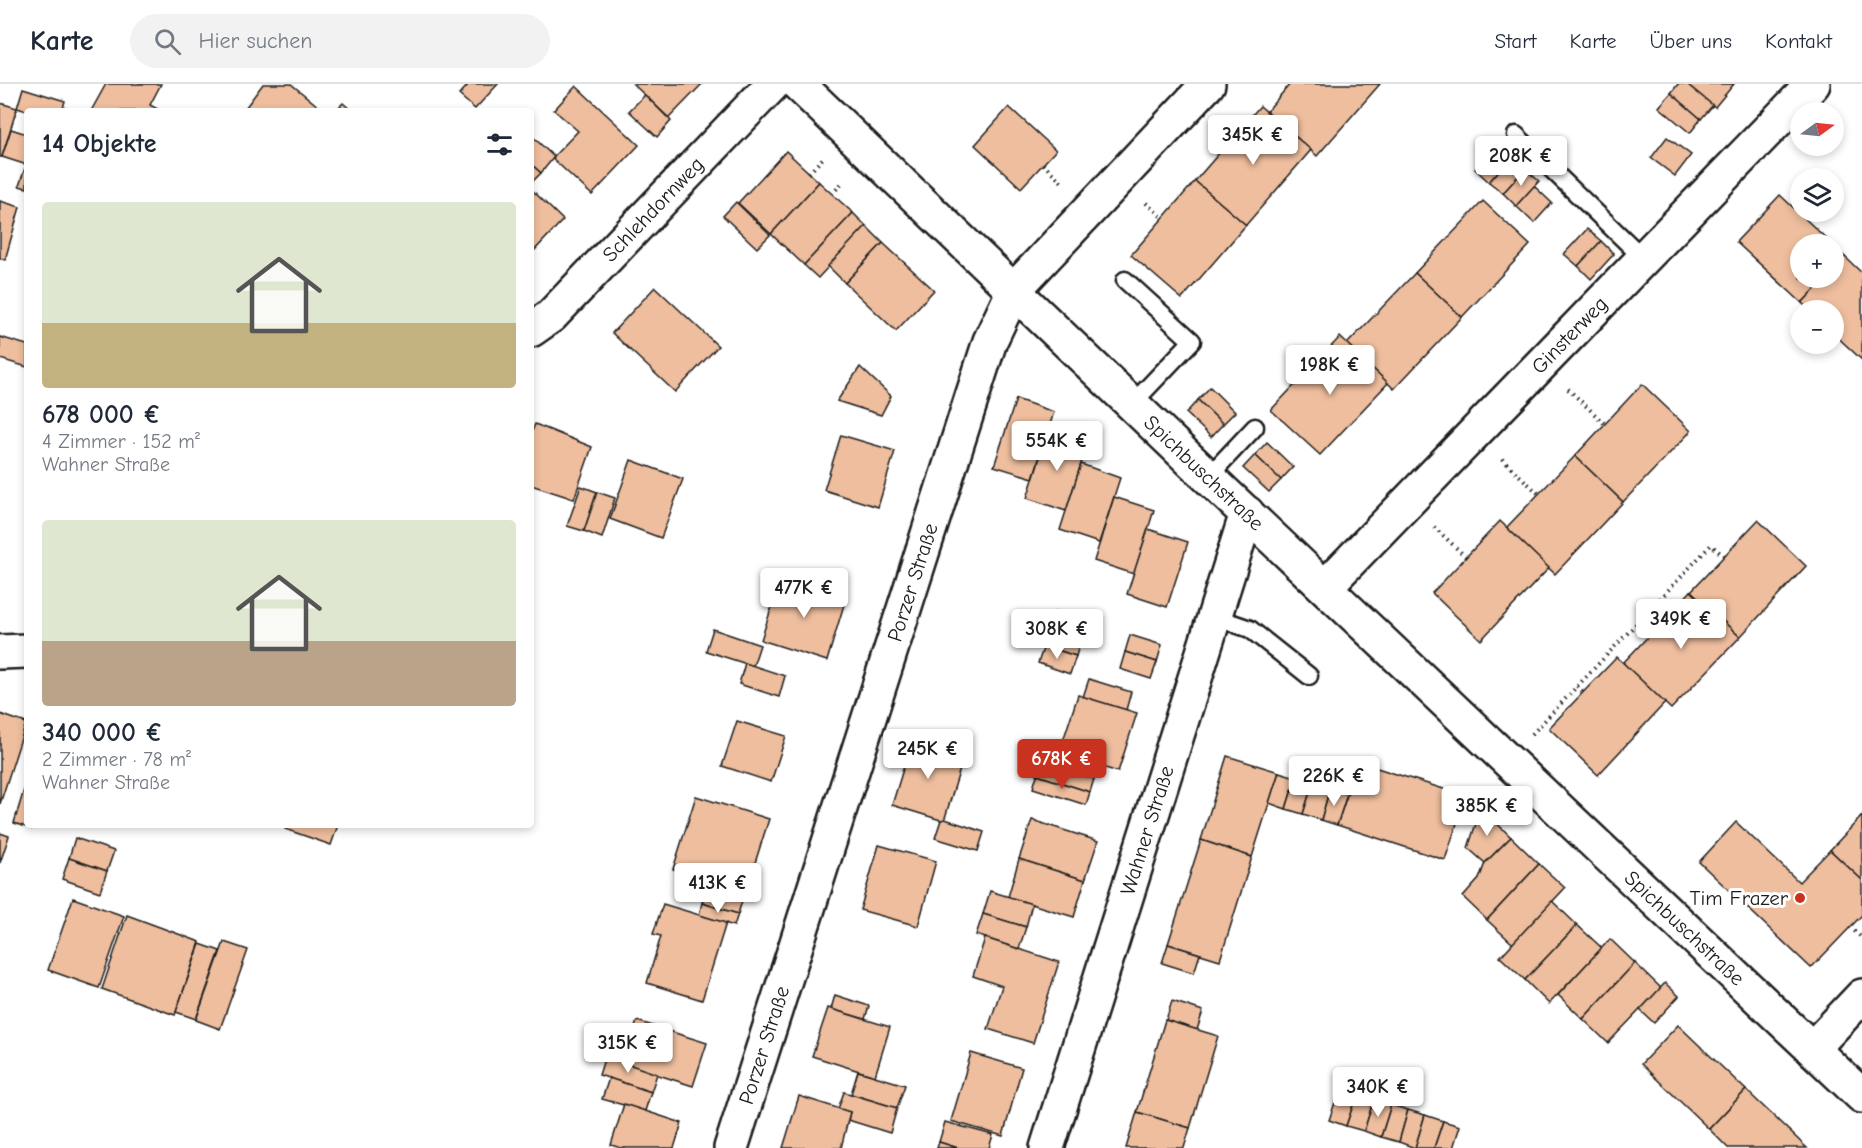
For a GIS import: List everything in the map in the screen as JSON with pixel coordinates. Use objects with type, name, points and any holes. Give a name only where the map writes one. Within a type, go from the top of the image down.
[{"type":"street","name":"Schlehdornweg","points":[[534,328],[551,316],[773,84]]},
{"type":"street","name":"Spichbuschstraße","points":[[798,84],[1208,477],[1862,1096]]},
{"type":"street","name":"Porzer Straße","points":[[731,1148],[990,341],[1014,290],[1208,84]]},
{"type":"street","name":"Ginsterweg","points":[[1325,587],[1813,84]]},
{"type":"street","name":"Wahner Straße","points":[[1047,1148],[1247,513]]},
{"type":"street","points":[[0,652],[24,651]]},
{"type":"street","points":[[1812,1049],[1862,996]]},
{"type":"lane","points":[[1516,135],[1643,258]]},
{"type":"lane","points":[[1125,280],[1192,341],[1132,404]]},
{"type":"lane","points":[[1208,477],[1256,427]]},
{"type":"lane","points":[[1215,617],[1250,629],[1309,676]]},
{"type":"path","points":[[1541,364],[1605,424]]},
{"type":"path","points":[[1475,432],[1539,494]]},
{"type":"path","points":[[1507,760],[1712,545],[1724,556]]},
{"type":"path","points":[[1644,617],[1656,628]]},
{"type":"path","points":[[1577,686],[1583,692]]},
{"type":"path","points":[[1851,927],[1862,938]]},
{"type":"building","points":[[106,84],[161,84],[150,105],[156,108],[93,108]]},
{"type":"building","points":[[263,84],[291,84],[320,108],[245,108]]},
{"type":"building","points":[[469,84],[498,84],[476,108],[459,95]]},
{"type":"building","points":[[633,84],[702,84],[669,118]]},
{"type":"building","points":[[1290,84],[1380,84],[1317,156],[1267,111]]},
{"type":"building","points":[[1678,84],[1687,84],[1713,105],[1701,119],[1671,93]]},
{"type":"building","points":[[1687,84],[1734,84],[1715,107]]},
{"type":"building","points":[[576,86],[639,145],[592,195],[552,158],[578,131],[554,110]]},
{"type":"building","points":[[23,88],[65,101],[63,108],[24,108],[24,110],[17,108]]},
{"type":"building","points":[[1671,93],[1701,119],[1690,133],[1659,107]]},
{"type":"building","points":[[645,95],[671,121],[657,137],[629,111]]},
{"type":"building","points":[[0,103],[17,108],[2,157],[0,157]]},
{"type":"building","points":[[343,103],[349,108],[338,108]]},
{"type":"building","points":[[1260,106],[1311,150],[1246,225],[1195,181]]},
{"type":"building","points":[[1009,107],[1056,150],[1021,188],[975,145]]},
{"type":"building","points":[[11,129],[24,133],[24,164],[2,157]]},
{"type":"building","points":[[1667,137],[1691,155],[1675,176],[1651,158]]},
{"type":"building","points":[[534,138],[554,157],[541,173],[534,167]]},
{"type":"building","points":[[1499,144],[1512,156],[1489,182],[1475,169]]},
{"type":"building","points":[[786,151],[819,182],[771,234],[738,203]]},
{"type":"building","points":[[1512,156],[1525,169],[1503,193],[1489,182]]},
{"type":"building","points":[[534,167],[541,173],[534,180]]},
{"type":"building","points":[[1525,169],[1539,181],[1516,206],[1503,193]]},
{"type":"building","points":[[24,171],[24,187],[19,186]]},
{"type":"building","points":[[1195,181],[1246,225],[1182,299],[1131,255]]},
{"type":"building","points":[[819,182],[853,213],[804,265],[771,234]]},
{"type":"building","points":[[1534,186],[1552,203],[1534,223],[1516,206]]},
{"type":"building","points":[[534,192],[563,220],[534,251]]},
{"type":"building","points":[[1780,195],[1790,204],[1790,222],[1809,222],[1821,234],[1790,234],[1790,288],[1816,288],[1805,300],[1799,300],[1736,242]]},
{"type":"building","points":[[0,201],[20,207],[5,260],[0,258]]},
{"type":"building","points":[[1483,201],[1530,245],[1462,317],[1415,273]]},
{"type":"building","points":[[736,202],[770,235],[757,248],[723,216]]},
{"type":"building","points":[[853,213],[866,226],[818,278],[804,265]]},
{"type":"building","points":[[866,226],[883,243],[845,283],[828,266]]},
{"type":"building","points":[[1587,229],[1601,241],[1578,266],[1564,254]]},
{"type":"building","points":[[1601,241],[1614,254],[1591,279],[1578,266]]},
{"type":"building","points":[[883,243],[934,290],[896,331],[845,283]]},
{"type":"building","points":[[1844,258],[1862,273],[1862,360],[1844,343],[1844,300],[1805,300],[1816,288],[1844,288]]},
{"type":"building","points":[[1415,273],[1462,317],[1394,389],[1347,344]]},
{"type":"building","points":[[655,287],[718,346],[675,392],[612,333]]},
{"type":"building","points":[[0,337],[24,344],[24,366],[0,359]]},
{"type":"building","points":[[1340,337],[1388,383],[1320,455],[1271,410]]},
{"type":"building","points":[[860,367],[891,396],[881,415],[837,401]]},
{"type":"building","points":[[1642,384],[1691,431],[1623,502],[1575,456]]},
{"type":"building","points":[[1210,387],[1235,412],[1223,424],[1198,400]]},
{"type":"building","points":[[1016,399],[1054,412],[1033,478],[994,466]]},
{"type":"building","points":[[1198,400],[1223,424],[1211,437],[1186,413]]},
{"type":"building","points":[[535,424],[592,447],[574,499],[534,486]]},
{"type":"building","points":[[1048,432],[1087,445],[1066,511],[1027,498]]},
{"type":"building","points":[[841,435],[895,451],[878,507],[824,490]]},
{"type":"building","points":[[1267,442],[1293,467],[1281,480],[1255,455]]},
{"type":"building","points":[[1255,455],[1281,480],[1269,492],[1243,468]]},
{"type":"building","points":[[1575,456],[1623,502],[1555,574],[1506,528]]},
{"type":"building","points":[[631,460],[683,479],[661,538],[610,519]]},
{"type":"building","points":[[1081,464],[1120,478],[1099,543],[1060,530]]},
{"type":"building","points":[[581,486],[597,492],[584,531],[567,526]]},
{"type":"building","points":[[597,492],[615,498],[602,538],[584,531]]},
{"type":"building","points":[[1114,497],[1154,510],[1134,574],[1094,561]]},
{"type":"building","points":[[1758,520],[1806,566],[1740,637],[1691,591]]},
{"type":"building","points":[[1500,521],[1549,568],[1481,640],[1432,593]]},
{"type":"building","points":[[1148,529],[1188,542],[1167,607],[1127,594]]},
{"type":"building","points":[[781,578],[846,598],[827,661],[761,640]]},
{"type":"building","points":[[1691,591],[1740,637],[1671,709],[1623,663]]},
{"type":"building","points":[[1055,611],[1087,621],[1081,639],[1049,629]]},
{"type":"building","points":[[713,629],[760,645],[753,666],[706,651]]},
{"type":"building","points":[[1049,629],[1081,639],[1076,656],[1044,646]]},
{"type":"building","points":[[1130,635],[1162,645],[1157,662],[1125,652]]},
{"type":"building","points":[[1044,646],[1076,656],[1070,674],[1038,663]]},
{"type":"building","points":[[1125,652],[1157,662],[1151,679],[1120,669]]},
{"type":"building","points":[[1617,657],[1665,703],[1598,775],[1549,728]]},
{"type":"building","points":[[745,663],[785,676],[779,697],[739,684]]},
{"type":"building","points":[[1089,679],[1131,692],[1126,710],[1083,697]]},
{"type":"building","points":[[1078,695],[1137,713],[1118,772],[1059,753]]},
{"type":"building","points":[[0,714],[24,722],[24,729],[0,804]]},
{"type":"building","points":[[737,721],[786,736],[771,782],[722,766]]},
{"type":"building","points":[[912,740],[964,756],[944,821],[892,805]]},
{"type":"building","points":[[1227,756],[1279,772],[1252,857],[1201,840]]},
{"type":"building","points":[[1071,757],[1098,765],[1094,779],[1066,770]]},
{"type":"building","points":[[1041,762],[1094,779],[1090,792],[1037,775]]},
{"type":"building","points":[[1358,762],[1466,796],[1445,860],[1337,825]]},
{"type":"building","points":[[1279,772],[1296,777],[1286,809],[1269,803]]},
{"type":"building","points":[[1037,775],[1090,792],[1086,805],[1033,788]]},
{"type":"building","points":[[1296,777],[1313,783],[1303,814],[1286,809]]},
{"type":"building","points":[[1313,783],[1330,788],[1321,820],[1303,814]]},
{"type":"building","points":[[1330,788],[1347,794],[1337,825],[1321,820]]},
{"type":"building","points":[[24,790],[24,826],[14,823]]},
{"type":"building","points":[[696,796],[769,819],[746,891],[673,869]]},
{"type":"building","points":[[1481,808],[1511,837],[1485,863],[1468,848]]},
{"type":"building","points":[[1862,816],[1862,880],[1830,850]]},
{"type":"building","points":[[945,819],[984,832],[978,851],[935,838],[941,820]]},
{"type":"building","points":[[1032,820],[1098,841],[1085,880],[1019,859]]},
{"type":"building","name":"Tim Frazer","points":[[1736,822],[1799,882],[1830,850],[1862,880],[1862,915],[1811,968],[1699,862]]},
{"type":"building","points":[[285,828],[337,828],[331,845]]},
{"type":"building","points":[[0,833],[9,836],[0,863]]},
{"type":"building","points":[[1511,837],[1539,864],[1487,920],[1463,897],[1479,879],[1485,863]]},
{"type":"building","points":[[75,838],[114,851],[107,871],[69,858]]},
{"type":"building","points":[[1201,840],[1252,857],[1220,960],[1168,944]]},
{"type":"building","points":[[879,845],[936,861],[918,926],[860,910]]},
{"type":"building","points":[[69,858],[107,871],[100,892],[62,879]]},
{"type":"building","points":[[1019,859],[1085,880],[1074,917],[1008,897]]},
{"type":"building","points":[[1539,864],[1565,888],[1513,944],[1487,920]]},
{"type":"building","points":[[709,880],[745,891],[738,914],[702,903]]},
{"type":"building","points":[[990,891],[1032,904],[1026,927],[983,914]]},
{"type":"building","points":[[73,898],[124,916],[99,988],[48,970]]},
{"type":"building","points":[[1552,901],[1577,925],[1525,980],[1500,957]]},
{"type":"building","points":[[702,903],[738,914],[734,926],[699,915]]},
{"type":"building","points":[[663,904],[726,923],[702,1000],[647,983],[661,936],[653,934]]},
{"type":"building","points":[[983,914],[1026,927],[1019,949],[976,935]]},
{"type":"building","points":[[127,915],[200,942],[175,1015],[102,989]]},
{"type":"building","points":[[1577,925],[1602,948],[1549,1004],[1525,980]]},
{"type":"building","points":[[985,938],[1059,962],[1033,1043],[988,1029],[1002,986],[973,976]]},
{"type":"building","points":[[1610,939],[1635,963],[1583,1019],[1558,995]]},
{"type":"building","points":[[224,942],[248,950],[220,1029],[196,1020]]},
{"type":"building","points":[[200,944],[220,951],[196,1019],[176,1012]]},
{"type":"building","points":[[1168,944],[1200,954],[1194,973],[1162,963]]},
{"type":"building","points":[[1635,963],[1661,988],[1608,1043],[1583,1019]]},
{"type":"building","points":[[1665,983],[1679,996],[1654,1023],[1640,1010]]},
{"type":"building","points":[[835,995],[869,1006],[865,1019],[831,1009]]},
{"type":"building","points":[[1172,1001],[1203,1011],[1197,1030],[1166,1020]]},
{"type":"building","points":[[828,1008],[890,1027],[875,1076],[812,1056]]},
{"type":"building","points":[[1165,1020],[1218,1036],[1190,1128],[1137,1112]]},
{"type":"building","points":[[637,1021],[707,1043],[693,1086],[624,1064]]},
{"type":"building","points":[[1678,1025],[1746,1090],[1709,1129],[1641,1064]]},
{"type":"building","points":[[971,1053],[1022,1068],[1003,1136],[951,1121]]},
{"type":"building","points":[[605,1056],[657,1074],[651,1092],[599,1075]]},
{"type":"building","points":[[858,1071],[905,1085],[897,1108],[851,1094]]},
{"type":"building","points":[[609,1078],[651,1092],[645,1111],[602,1099]]},
{"type":"building","points":[[1340,1088],[1357,1094],[1346,1126],[1329,1120]]},
{"type":"building","points":[[1746,1090],[1807,1148],[1728,1148],[1709,1129]]},
{"type":"building","points":[[844,1092],[897,1108],[890,1133],[848,1120],[850,1112],[838,1109]]},
{"type":"building","points":[[1357,1094],[1374,1099],[1364,1131],[1346,1126]]},
{"type":"building","points":[[799,1096],[850,1112],[841,1148],[783,1148]]},
{"type":"building","points":[[1374,1099],[1391,1105],[1381,1137],[1364,1131]]},
{"type":"building","points":[[624,1104],[682,1123],[674,1148],[621,1148],[611,1145]]},
{"type":"building","points":[[1391,1105],[1408,1110],[1399,1142],[1381,1137]]},
{"type":"building","points":[[1408,1110],[1425,1115],[1415,1148],[1399,1142]]},
{"type":"building","points":[[1137,1112],[1190,1128],[1184,1148],[1126,1148]]},
{"type":"building","points":[[1425,1115],[1443,1121],[1434,1148],[1415,1148]]},
{"type":"building","points":[[1443,1121],[1460,1126],[1453,1148],[1434,1148]]},
{"type":"building","points":[[945,1122],[993,1135],[989,1148],[958,1148],[939,1142]]},
{"type":"building","points":[[939,1142],[958,1148],[937,1148]]},
{"type":"place","name":"Tim Frazer","points":[[1800,898]]}]
